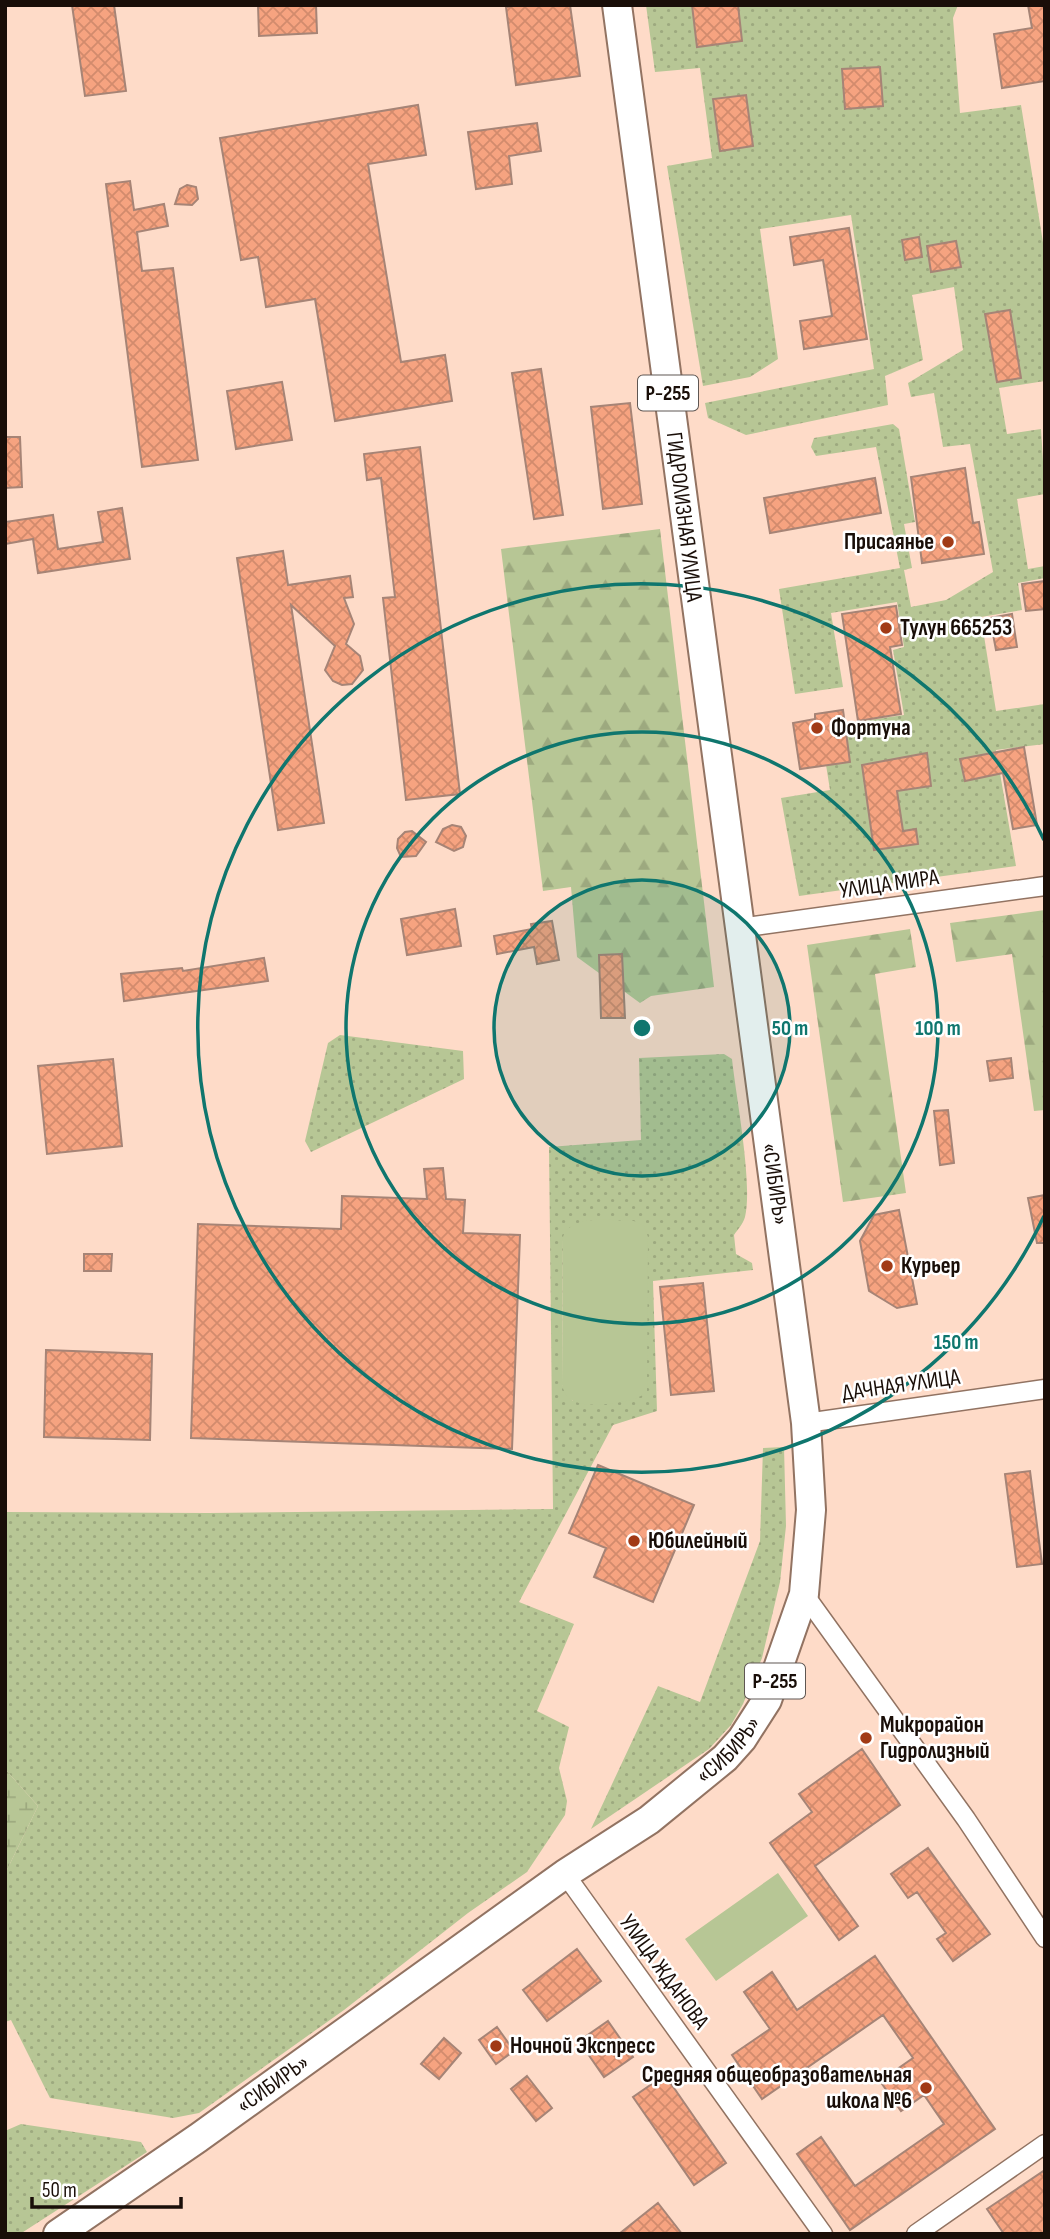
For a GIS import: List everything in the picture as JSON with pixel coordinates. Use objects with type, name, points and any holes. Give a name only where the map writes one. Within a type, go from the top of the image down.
[{"type":"highway","name":"ГИДРОЛИЗНАЯ УЛИЦА","points":[[617,5],[719,780]]},
{"type":"highway","name":"«СИБИРЬ»","points":[[58,2234],[209,2130],[565,1874],[679,1798],[705,1778],[742,1739],[767,1700],[804,1594],[811,1510],[806,1423],[719,780]]},
{"type":"street","name":"УЛИЦА МИРА","points":[[739,928],[1045,886]]},
{"type":"street","name":"ДАЧНАЯ УЛИЦА","points":[[806,1423],[1045,1389]]},
{"type":"street","points":[[804,1594],[966,1819],[1045,1938]]},
{"type":"street","name":"УЛИЦА ЖДАНОВА","points":[[565,1874],[823,2234]]},
{"type":"street","points":[[916,2234],[1045,2144]]},
{"type":"green space","points":[[646,5],[692,5],[697,47],[742,41],[738,5],[958,5],[953,18],[960,113],[1021,105],[1045,255],[1045,381],[999,388],[1007,434],[1041,429],[1045,494],[1017,499],[1028,569],[1045,566],[1045,578],[1018,583],[1022,610],[981,617],[996,711],[1045,704],[1045,744],[996,750],[1016,866],[799,896],[781,798],[830,790],[820,727],[904,715],[893,650],[904,647],[897,602],[831,613],[843,687],[795,694],[779,589],[900,568],[876,447],[816,456],[811,447],[814,438],[893,424],[899,429],[915,522],[904,524],[912,568],[904,570],[911,607],[946,600],[993,572],[970,444],[943,447],[934,393],[911,397],[908,383],[963,350],[954,287],[912,295],[923,360],[885,376],[888,405],[746,435],[708,418],[705,403],[874,369],[851,215],[760,229],[778,359],[750,377],[703,386],[667,166],[712,158],[700,68],[655,72]],"holes":[[[880,67],[883,106],[845,109],[843,69]],[[746,95],[753,146],[720,151],[713,99]],[[956,241],[961,267],[931,272],[929,257],[936,245]],[[1010,310],[1021,377],[997,382],[986,314]],[[926,754],[931,785],[916,788],[911,756]]]},
{"type":"green space","points":[[660,529],[714,987],[651,996],[640,1003],[577,957],[571,887],[543,891],[501,549]]},
{"type":"green space","points":[[1045,910],[1045,1110],[1034,1111],[1012,954],[956,962],[950,923]]},
{"type":"green space","points":[[910,929],[916,967],[875,974],[906,1193],[843,1202],[807,945]]},
{"type":"green space","points":[[340,1035],[463,1051],[464,1079],[311,1152],[305,1141],[328,1043]]},
{"type":"green space","points":[[724,1054],[732,1059],[747,1184],[745,1217],[734,1235],[736,1254],[752,1263],[753,1270],[653,1281],[657,1411],[613,1425],[519,1602],[574,1624],[537,1711],[569,1727],[559,1768],[567,1801],[565,1815],[527,1872],[468,1913],[344,2010],[199,2113],[173,2118],[50,2098],[11,2020],[5,2022],[5,1874],[38,1806],[5,1769],[5,1512],[208,1513],[553,1509],[549,1147],[641,1140],[639,1058]],"holes":[[[563,1237],[573,1401],[562,1385]]]},
{"type":"green space","points":[[584,1221],[634,1221],[644,1226],[648,1237],[647,1391],[634,1399],[614,1403],[576,1402],[567,1395],[562,1385],[563,1237],[568,1229]]},
{"type":"green space","points":[[784,1447],[786,1526],[780,1582],[762,1658],[743,1704],[731,1725],[709,1749],[591,1829],[658,1686],[700,1702],[760,1541],[763,1448]]},
{"type":"green space","points":[[5,1769],[38,1806],[5,1874]]},
{"type":"green space","points":[[778,1873],[808,1916],[716,1981],[685,1939]]},
{"type":"green space","points":[[21,2124],[141,2142],[147,2152],[20,2234],[5,2234],[5,2131]]},
{"type":"building","points":[[72,5],[114,5],[126,91],[85,96]]},
{"type":"building","points":[[258,5],[316,5],[317,33],[259,36]]},
{"type":"building","points":[[570,5],[580,76],[516,85],[506,7]]},
{"type":"building","points":[[692,5],[738,5],[742,41],[697,47]]},
{"type":"building","points":[[1028,5],[1045,5],[1045,81],[1002,88],[994,34],[1032,28]]},
{"type":"building","points":[[880,67],[883,106],[845,109],[842,69]]},
{"type":"building","points":[[746,95],[753,146],[720,151],[713,99]]},
{"type":"building","points":[[418,105],[426,155],[368,164],[401,362],[445,355],[452,401],[335,421],[315,299],[266,307],[258,257],[241,260],[220,138]]},
{"type":"building","points":[[537,123],[541,151],[509,156],[512,184],[476,189],[468,132]]},
{"type":"building","points":[[130,181],[134,210],[164,204],[168,226],[137,232],[142,271],[173,268],[198,460],[142,467],[106,184]]},
{"type":"building","points":[[187,185],[196,187],[198,199],[192,205],[175,204],[180,189]]},
{"type":"building","points":[[849,228],[867,339],[804,349],[800,321],[832,316],[823,260],[794,265],[790,237]]},
{"type":"building","points":[[919,237],[922,257],[905,260],[902,240]]},
{"type":"building","points":[[956,241],[961,267],[931,272],[927,246]]},
{"type":"building","points":[[1010,310],[1021,378],[997,382],[985,314]]},
{"type":"building","points":[[541,369],[563,515],[534,519],[512,373]]},
{"type":"building","points":[[282,382],[292,440],[236,449],[227,391]]},
{"type":"building","points":[[630,403],[642,504],[603,509],[591,407]]},
{"type":"building","points":[[5,437],[20,437],[22,487],[5,488]]},
{"type":"building","points":[[420,447],[460,794],[406,800],[383,598],[395,597],[381,478],[367,480],[364,454]]},
{"type":"building","points":[[965,468],[973,523],[979,522],[984,554],[922,563],[911,477]]},
{"type":"building","points":[[875,478],[881,513],[770,533],[764,498]]},
{"type":"building","points":[[122,508],[130,559],[38,573],[33,539],[5,544],[5,522],[53,515],[58,549],[103,542],[98,512]]},
{"type":"building","points":[[283,551],[288,585],[350,576],[353,597],[344,598],[354,624],[346,644],[360,656],[363,670],[352,684],[342,685],[333,681],[325,670],[335,646],[291,605],[324,823],[278,830],[237,558]]},
{"type":"building","points":[[1045,581],[1045,609],[1026,611],[1022,584]]},
{"type":"building","points":[[896,606],[902,645],[890,647],[901,714],[858,721],[842,614]]},
{"type":"building","points":[[1012,614],[1017,647],[996,650],[990,618]]},
{"type":"building","points":[[843,710],[850,762],[800,769],[793,723],[815,719],[815,714]]},
{"type":"building","points":[[1024,747],[1037,825],[1013,829],[1003,773],[965,781],[960,759]]},
{"type":"building","points":[[927,753],[931,786],[897,791],[903,831],[916,829],[918,844],[874,850],[862,765]]},
{"type":"building","points":[[452,825],[461,827],[466,836],[463,847],[454,851],[436,842],[443,829]]},
{"type":"building","points":[[412,831],[426,842],[416,856],[401,857],[397,848],[398,839],[405,832]]},
{"type":"building","points":[[455,909],[461,946],[407,955],[401,919]]},
{"type":"building","points":[[552,921],[559,960],[537,964],[534,947],[497,954],[494,936],[532,929],[531,924]]},
{"type":"building","points":[[622,954],[625,1018],[601,1018],[599,955]]},
{"type":"building","points":[[264,958],[268,981],[124,1001],[121,974],[182,968],[183,971]]},
{"type":"building","points":[[1011,1058],[1013,1078],[990,1081],[987,1061]]},
{"type":"building","points":[[113,1059],[122,1146],[47,1154],[38,1066]]},
{"type":"building","points":[[948,1110],[954,1163],[940,1165],[934,1111]]},
{"type":"building","points":[[443,1168],[446,1199],[465,1200],[463,1233],[520,1235],[512,1449],[191,1438],[198,1224],[341,1229],[342,1196],[427,1199],[424,1169]]},
{"type":"building","points":[[1045,1195],[1045,1243],[1037,1243],[1028,1198]]},
{"type":"building","name":"Курьер","points":[[899,1210],[917,1304],[897,1308],[869,1291],[860,1241],[874,1215]]},
{"type":"building","points":[[84,1254],[112,1254],[111,1271],[84,1271]]},
{"type":"building","points":[[703,1283],[714,1391],[671,1395],[660,1287]]},
{"type":"building","points":[[46,1350],[152,1354],[150,1440],[44,1437]]},
{"type":"building","name":"Юбилейный","points":[[598,1465],[694,1505],[653,1602],[594,1577],[606,1548],[569,1533]]},
{"type":"building","points":[[1030,1471],[1042,1564],[1017,1567],[1005,1474]]},
{"type":"building","points":[[862,1749],[900,1805],[815,1866],[858,1926],[839,1940],[770,1843],[812,1812],[799,1794]]},
{"type":"building","points":[[928,1848],[990,1934],[953,1961],[937,1939],[946,1933],[917,1892],[908,1898],[891,1874]]},
{"type":"building","points":[[577,1949],[601,1981],[547,2021],[523,1990]]},
{"type":"building","name":"Средняя общеобразовательная школа №6","points":[[875,1956],[995,2129],[850,2230],[797,2154],[821,2137],[855,2186],[944,2124],[924,2095],[901,2111],[880,2081],[913,2058],[883,2015],[762,2099],[732,2055],[770,2029],[744,1992],[772,1972],[797,2010]]},
{"type":"building","points":[[608,2021],[633,2057],[604,2077],[579,2041]]},
{"type":"building","name":"Ночной Экспресс","points":[[497,2027],[514,2051],[496,2064],[479,2040]]},
{"type":"building","points":[[444,2038],[461,2053],[439,2079],[421,2064]]},
{"type":"building","points":[[665,2075],[726,2163],[694,2185],[633,2097]]},
{"type":"building","points":[[527,2076],[552,2108],[536,2121],[511,2089]]},
{"type":"building","points":[[1045,2170],[1045,2234],[1004,2234],[987,2209]]},
{"type":"building","points":[[658,2203],[682,2234],[619,2234]]},
{"type":"place","name":"Присаянье","points":[[948,542]]},
{"type":"place","name":"Тулун 665253","points":[[886,628]]},
{"type":"place","name":"Фортуна","points":[[817,728]]},
{"type":"place","name":"Курьер","points":[[887,1266]]},
{"type":"place","name":"Юбилейный","points":[[634,1541]]},
{"type":"place","name":"Микрорайон Гидролизный","points":[[866,1738]]},
{"type":"place","name":"Ночной Экспресс","points":[[496,2046]]},
{"type":"place","name":"Средняя общеобразовательная школа №6","points":[[926,2088]]}]
